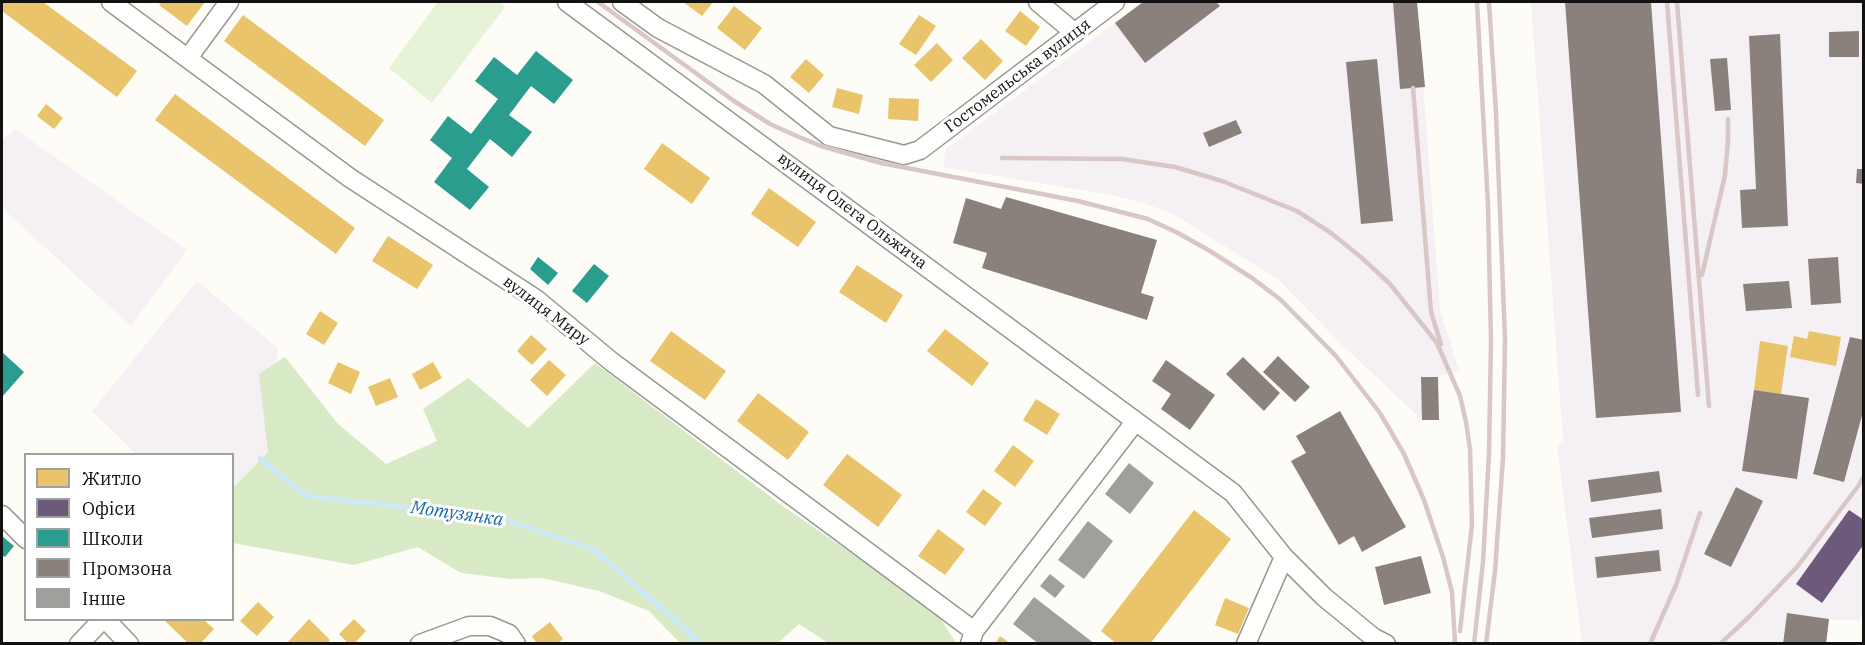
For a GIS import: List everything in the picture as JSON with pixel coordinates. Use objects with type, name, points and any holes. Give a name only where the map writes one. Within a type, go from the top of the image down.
[{"type":"street","name":"вулиця Миру","points":[[111,2],[350,178],[536,299],[612,362],[972,637]]},
{"type":"street","points":[[188,58],[229,2]]},
{"type":"street","name":"вулиця Олега Ольжича","points":[[567,2],[1233,493],[1284,556],[1324,597],[1374,638],[1386,644]]},
{"type":"street","name":"Гостомельська вулиця","points":[[622,2],[658,28],[764,84],[829,136],[904,155],[920,150],[1115,2]]},
{"type":"street","points":[[1038,2],[1075,33]]},
{"type":"street","points":[[972,637],[1135,422]]},
{"type":"street","points":[[2,515],[24,537]]},
{"type":"street","points":[[1246,644],[1284,556]]},
{"type":"street","points":[[79,644],[103,621]]},
{"type":"street","points":[[105,621],[129,644]]},
{"type":"street","points":[[420,644],[469,626],[490,626],[509,634],[516,644]]},
{"type":"shaded area","points":[[1143,2],[1417,2],[1440,310],[1459,370],[1438,377],[1439,420],[1422,420],[1341,344],[1278,279],[1171,213],[1107,194],[943,167],[946,149]]},
{"type":"shaded area","points":[[1531,2],[1863,2],[1864,611],[1859,621],[1787,613],[1783,643],[1582,643],[1557,446],[1563,440]]},
{"type":"shaded area","points":[[15,129],[187,250],[131,326],[2,208],[2,140]]},
{"type":"shaded area","points":[[197,281],[278,348],[268,452],[234,487],[234,453],[135,453],[92,411]]},
{"type":"green space","points":[[438,2],[498,2],[505,7],[432,103],[389,68]]},
{"type":"green space","points":[[285,357],[338,424],[386,464],[437,441],[423,409],[468,378],[528,428],[595,363],[780,504],[940,618],[956,643],[828,643],[799,624],[778,643],[680,643],[649,611],[599,591],[542,578],[511,579],[461,573],[418,547],[354,565],[234,543],[234,487],[268,452],[259,374]]},
{"type":"building: Житло","points":[[2,2],[43,2],[137,71],[117,97],[2,11]]},
{"type":"building: Житло","points":[[162,2],[205,2],[187,26],[159,5]]},
{"type":"building: Житло","points":[[683,2],[713,2],[702,16]]},
{"type":"building: Житло","points":[[734,6],[762,28],[745,50],[717,28]]},
{"type":"building: Житло","points":[[1020,11],[1040,27],[1026,46],[1005,31]]},
{"type":"building: Житло","points":[[243,15],[384,120],[365,146],[224,41]]},
{"type":"building: Житло","points":[[919,15],[936,26],[916,55],[899,44]]},
{"type":"building: Житло","points":[[981,39],[1003,61],[985,80],[962,58]]},
{"type":"building: Житло","points":[[937,43],[953,60],[931,82],[914,65]]},
{"type":"building: Житло","points":[[806,59],[824,75],[809,93],[790,77]]},
{"type":"building: Житло","points":[[837,88],[863,95],[859,114],[832,107]]},
{"type":"building: Житло","points":[[175,94],[355,228],[336,254],[155,120]]},
{"type":"building: Житло","points":[[889,98],[919,99],[918,121],[888,119]]},
{"type":"building: Житло","points":[[46,104],[63,118],[54,129],[37,116]]},
{"type":"building: Житло","points":[[662,143],[710,178],[692,204],[644,169]]},
{"type":"building: Житло","points":[[769,188],[816,222],[798,247],[751,214]]},
{"type":"building: Житло","points":[[388,236],[433,265],[417,289],[372,261]]},
{"type":"building: Житло","points":[[857,265],[903,295],[886,323],[839,292]]},
{"type":"building: Житло","points":[[320,311],[338,323],[324,345],[306,334]]},
{"type":"building: Житло","points":[[945,329],[989,363],[972,386],[927,351]]},
{"type":"building: Житло","points":[[671,331],[726,371],[705,400],[650,361]]},
{"type":"building: Житло","points":[[1809,331],[1841,337],[1836,366],[1790,357],[1794,336],[1807,339]]},
{"type":"building: Житло","points":[[531,335],[547,349],[532,365],[517,351]]},
{"type":"building: Житло","points":[[1760,341],[1788,346],[1781,394],[1754,390]]},
{"type":"building: Житло","points":[[549,360],[566,375],[547,396],[530,380]]},
{"type":"building: Житло","points":[[338,362],[360,372],[351,394],[328,383]]},
{"type":"building: Житло","points":[[433,362],[442,378],[420,390],[412,374]]},
{"type":"building: Житло","points":[[390,378],[398,397],[376,406],[368,387]]},
{"type":"building: Житло","points":[[758,393],[809,432],[788,460],[737,421]]},
{"type":"building: Житло","points":[[1036,399],[1060,414],[1047,435],[1023,420]]},
{"type":"building: Житло","points":[[1013,445],[1034,461],[1015,487],[994,471]]},
{"type":"building: Житло","points":[[847,454],[902,495],[878,527],[823,485]]},
{"type":"building: Житло","points":[[983,489],[1002,503],[985,526],[966,512]]},
{"type":"building: Житло","points":[[1194,510],[1231,539],[1150,644],[1117,644],[1101,631]]},
{"type":"building: Житло","points":[[938,529],[965,549],[945,575],[918,556]]},
{"type":"building: Житло","points":[[1225,598],[1249,608],[1238,634],[1215,625]]},
{"type":"building: Житло","points":[[258,602],[274,617],[257,636],[240,621]]},
{"type":"building: Житло","points":[[309,619],[330,640],[327,644],[286,644]]},
{"type":"building: Житло","points":[[354,619],[366,631],[354,644],[349,644],[339,634]]},
{"type":"building: Житло","points":[[165,621],[205,621],[214,629],[200,644],[189,644]]},
{"type":"building: Житло","points":[[550,622],[563,639],[557,644],[537,644],[532,636]]},
{"type":"building: Житло","points":[[1000,636],[1011,644],[995,644]]},
{"type":"building: Офіси","points":[[1849,510],[1864,520],[1864,544],[1822,603],[1796,584]]},
{"type":"building: Школи","points":[[536,51],[573,80],[554,104],[531,86],[509,115],[532,132],[512,157],[490,139],[467,169],[489,187],[470,210],[434,182],[452,158],[430,140],[448,116],[471,134],[498,99],[475,81],[494,57],[517,75]]},
{"type":"building: Школи","points":[[538,257],[558,273],[548,285],[530,269]]},
{"type":"building: Школи","points":[[594,264],[609,276],[587,303],[572,291]]},
{"type":"building: Школи","points":[[2,352],[24,372],[2,397]]},
{"type":"building: Школи","points":[[2,536],[14,546],[5,557],[2,555]]},
{"type":"building: Промзона","points":[[1143,2],[1216,2],[1220,6],[1145,63],[1115,23]]},
{"type":"building: Промзона","points":[[1393,2],[1417,2],[1425,87],[1400,89]]},
{"type":"building: Промзона","points":[[1565,2],[1651,2],[1681,412],[1596,418]]},
{"type":"building: Промзона","points":[[1859,31],[1859,57],[1829,57],[1829,32]]},
{"type":"building: Промзона","points":[[1780,34],[1788,226],[1742,228],[1740,190],[1756,189],[1749,36]]},
{"type":"building: Промзона","points":[[1727,58],[1731,110],[1715,111],[1710,59]]},
{"type":"building: Промзона","points":[[1377,59],[1393,221],[1361,224],[1346,62]]},
{"type":"building: Промзона","points":[[1236,120],[1242,133],[1209,147],[1203,133]]},
{"type":"building: Промзона","points":[[1857,169],[1864,169],[1864,184],[1856,183]]},
{"type":"building: Промзона","points":[[1006,197],[1157,240],[1141,293],[1154,297],[1147,320],[982,268],[987,253],[953,243],[966,198],[1001,209]]},
{"type":"building: Промзона","points":[[1838,257],[1841,303],[1811,305],[1808,259]]},
{"type":"building: Промзона","points":[[1789,281],[1792,308],[1746,311],[1743,284]]},
{"type":"building: Промзона","points":[[1850,337],[1864,340],[1864,408],[1844,482],[1813,474]]},
{"type":"building: Промзона","points":[[1278,356],[1310,387],[1295,402],[1263,372]]},
{"type":"building: Промзона","points":[[1243,357],[1280,393],[1264,411],[1226,374]]},
{"type":"building: Промзона","points":[[1166,360],[1215,395],[1190,430],[1161,409],[1171,394],[1152,381]]},
{"type":"building: Промзона","points":[[1421,377],[1438,377],[1439,420],[1422,420]]},
{"type":"building: Промзона","points":[[1754,390],[1809,398],[1797,479],[1742,471]]},
{"type":"building: Промзона","points":[[1340,411],[1406,527],[1362,552],[1354,536],[1339,545],[1291,461],[1306,453],[1296,436]]},
{"type":"building: Промзона","points":[[1659,471],[1662,492],[1591,502],[1588,480]]},
{"type":"building: Промзона","points":[[1736,487],[1763,501],[1731,567],[1704,554]]},
{"type":"building: Промзона","points":[[1661,509],[1663,529],[1592,538],[1589,518]]},
{"type":"building: Промзона","points":[[1659,550],[1661,571],[1597,578],[1595,557]]},
{"type":"building: Промзона","points":[[1421,556],[1431,593],[1384,605],[1375,567]]},
{"type":"building: Промзона","points":[[1787,613],[1829,619],[1826,644],[1783,644]]},
{"type":"building: Інше","points":[[1129,463],[1154,483],[1130,514],[1105,494]]},
{"type":"building: Інше","points":[[1088,521],[1113,541],[1084,579],[1058,560]]},
{"type":"building: Інше","points":[[1050,574],[1065,586],[1055,598],[1040,586]]},
{"type":"building: Інше","points":[[1034,597],[1095,644],[1039,644],[1013,624]]},
{"type":"waterway","name":"Мотузянка","points":[[260,458],[306,496],[501,518],[593,549],[700,644]]},
{"type":"railway","points":[[598,2],[734,101],[770,124],[799,137],[821,146],[881,163],[1078,201],[1148,219],[1210,251],[1252,278],[1281,300],[1336,356],[1380,413],[1404,454],[1424,500],[1443,557],[1452,592],[1455,644]]},
{"type":"railway","points":[[1474,644],[1483,562],[1489,453],[1491,341],[1488,205],[1477,2]]},
{"type":"railway","points":[[1486,644],[1495,571],[1503,458],[1505,338],[1489,2]]},
{"type":"railway","points":[[1667,2],[1698,395]]},
{"type":"railway","points":[[1677,2],[1709,406]]},
{"type":"railway","points":[[1413,88],[1431,312],[1441,344]]},
{"type":"railway","points":[[1702,275],[1725,175],[1728,119]]},
{"type":"railway","points":[[1002,158],[1122,159],[1175,167],[1222,181],[1297,211],[1331,233],[1390,284],[1437,343],[1460,396],[1466,422],[1470,449],[1472,524],[1460,631]]},
{"type":"railway","points":[[1720,644],[1797,567],[1864,476]]},
{"type":"railway","points":[[1650,644],[1676,585],[1700,513]]}]
